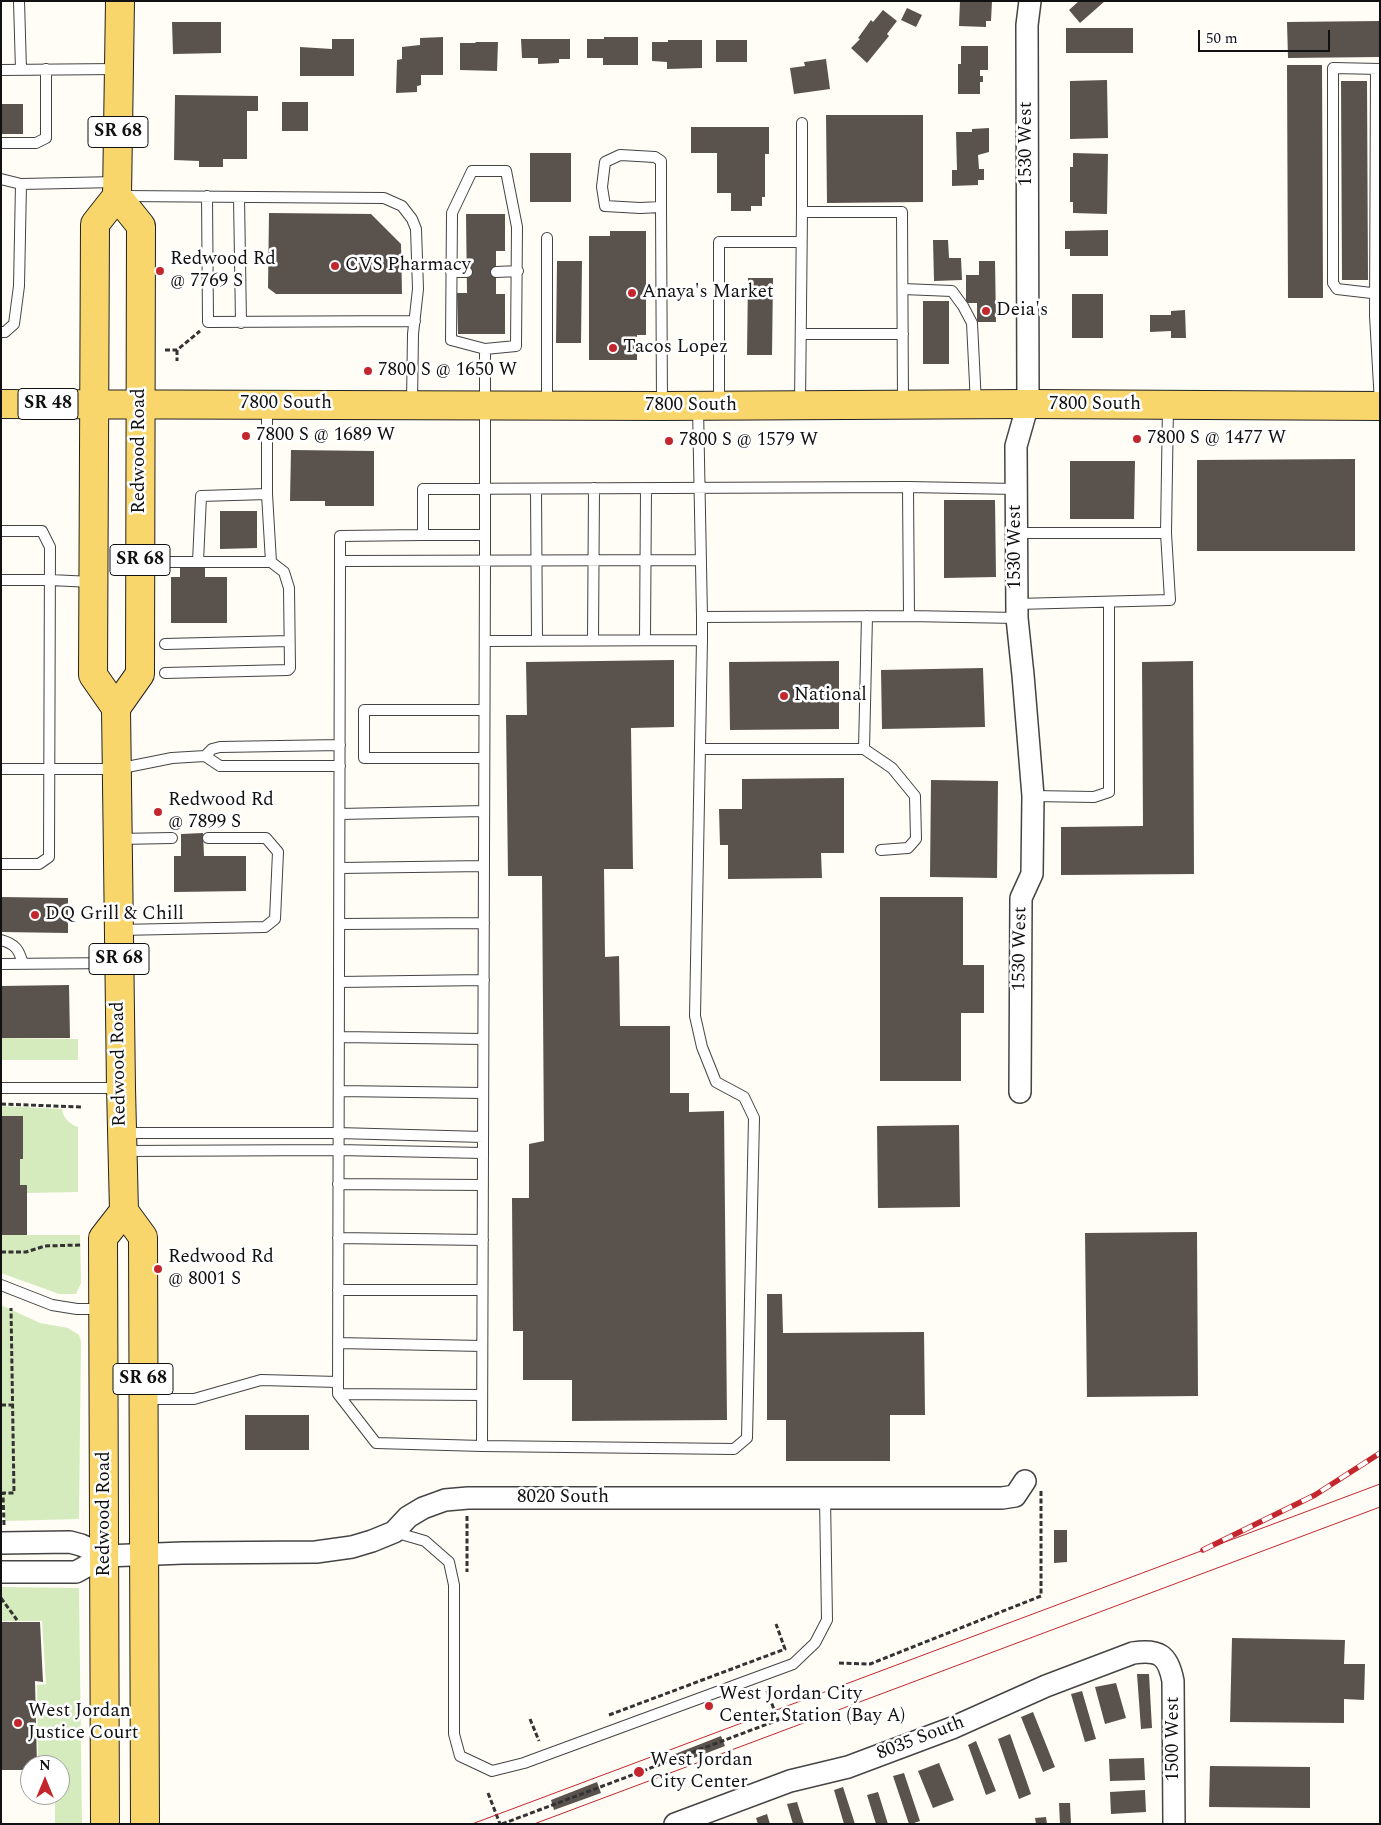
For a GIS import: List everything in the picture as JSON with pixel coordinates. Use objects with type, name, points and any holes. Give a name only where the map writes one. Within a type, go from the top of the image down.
[{"type":"main road","name":"SR 68","points":[[116,708],[94,675],[95,224],[117,189],[120,1]]},
{"type":"main road","name":"Redwood Road","points":[[117,189],[141,226],[140,674],[116,708],[118,930],[124,1211],[143,1237],[145,1824]]},
{"type":"main road","name":"7800 South","points":[[1,404],[662,406],[1380,404]]},
{"type":"main road","name":"Redwood Road","points":[[105,1824],[103,1238],[124,1211]]},
{"type":"street","name":"1530 West","points":[[1020,1092],[1021,898],[1032,874],[1032,796],[1017,611],[1016,489],[1016,446],[1028,404],[1027,25],[1030,1]]},
{"type":"street","name":"8020 South","points":[[105,1556],[316,1552],[352,1547],[394,1532],[408,1517],[423,1508],[445,1500],[468,1498],[1002,1498],[1016,1496],[1033,1484]]},
{"type":"street","points":[[3,1534],[70,1542],[105,1556]]},
{"type":"street","points":[[1,1572],[76,1572],[105,1556]]},
{"type":"street","name":"8035 South","points":[[675,1824],[790,1781],[848,1766],[934,1735],[1046,1686],[1133,1654],[1147,1651],[1163,1657]]},
{"type":"street","name":"1500 West","points":[[1163,1657],[1170,1667],[1173,1681],[1174,1824]]},
{"type":"lane","points":[[19,1],[21,70]]},
{"type":"lane","points":[[1377,294],[1337,289],[1333,283],[1333,68],[1378,69],[1377,294],[1380,404]]},
{"type":"lane","points":[[1,143],[36,144],[46,138],[46,69]]},
{"type":"lane","points":[[1,70],[120,69]]},
{"type":"lane","points":[[800,406],[802,123]]},
{"type":"lane","points":[[661,207],[605,206],[602,187],[605,162],[620,155],[656,157],[661,161],[662,406]]},
{"type":"lane","points":[[472,171],[506,171],[517,227],[518,271],[516,346],[485,349],[451,340],[452,213],[472,171]]},
{"type":"lane","points":[[1,179],[21,184],[207,196],[384,198],[402,206],[412,219],[416,229],[418,289],[412,405]]},
{"type":"lane","points":[[1,332],[5,332],[14,324],[17,305],[21,184]]},
{"type":"lane","points":[[207,196],[208,322],[415,321]]},
{"type":"lane","points":[[240,197],[241,323]]},
{"type":"lane","points":[[802,212],[902,212],[903,405]]},
{"type":"lane","points":[[547,238],[547,405]]},
{"type":"lane","points":[[485,535],[340,536],[338,1394],[376,1443],[734,1449],[747,1438],[754,1118],[744,1097],[716,1082],[702,1046],[695,1016],[702,640],[699,488],[708,406],[719,242],[801,242]]},
{"type":"lane","points":[[496,272],[518,271]]},
{"type":"lane","points":[[451,272],[467,272]]},
{"type":"lane","points":[[902,289],[952,290],[964,306],[972,323],[976,405]]},
{"type":"lane","points":[[801,334],[903,334]]},
{"type":"lane","points":[[482,1446],[485,349]]},
{"type":"lane","points":[[267,404],[267,494],[270,562]]},
{"type":"lane","points":[[702,617],[909,616],[1017,611],[1110,602],[1170,600],[1166,533],[1168,405]]},
{"type":"lane","points":[[423,535],[423,489],[908,487],[1016,489]]},
{"type":"lane","points":[[908,487],[909,616]]},
{"type":"lane","points":[[593,640],[594,488]]},
{"type":"lane","points":[[645,640],[646,488]]},
{"type":"lane","points":[[536,489],[537,641]]},
{"type":"lane","points":[[198,562],[200,496],[267,494]]},
{"type":"lane","points":[[1,531],[42,530],[50,547],[49,857],[39,864],[1,864]]},
{"type":"lane","points":[[1017,533],[1166,533]]},
{"type":"lane","points":[[340,561],[701,560]]},
{"type":"lane","points":[[164,562],[270,562],[284,572],[289,588],[291,665],[288,670],[165,673]]},
{"type":"lane","points":[[1,580],[94,582]]},
{"type":"lane","points":[[1032,796],[1094,797],[1110,792],[1110,602]]},
{"type":"lane","points":[[864,749],[866,616]]},
{"type":"lane","points":[[485,641],[702,640]]},
{"type":"lane","points":[[165,644],[289,641]]},
{"type":"lane","points":[[484,710],[364,710],[364,758],[484,758]]},
{"type":"lane","points":[[205,756],[212,749],[220,747],[340,745]]},
{"type":"lane","points":[[700,749],[864,749],[892,768],[915,796],[916,839],[908,848],[881,850]]},
{"type":"lane","points":[[1,769],[117,769],[172,758],[205,756],[220,766],[340,766]]},
{"type":"lane","points":[[340,814],[484,811]]},
{"type":"lane","points":[[117,839],[172,838]]},
{"type":"lane","points":[[118,930],[265,927],[274,919],[278,852],[266,838],[208,838]]},
{"type":"lane","points":[[340,868],[484,866]]},
{"type":"lane","points":[[339,924],[484,922]]},
{"type":"lane","points":[[1,940],[12,943],[17,947],[23,964]]},
{"type":"lane","points":[[1,964],[119,963]]},
{"type":"lane","points":[[339,982],[484,980]]},
{"type":"lane","points":[[339,1037],[483,1039]]},
{"type":"lane","points":[[1,1088],[121,1088]]},
{"type":"lane","points":[[339,1091],[483,1094]]},
{"type":"lane","points":[[122,1142],[338,1133],[483,1137]]},
{"type":"lane","points":[[122,1142],[483,1153]]},
{"type":"lane","points":[[338,1184],[483,1185]]},
{"type":"lane","points":[[338,1238],[483,1240]]},
{"type":"lane","points":[[1,1285],[52,1306],[104,1309]]},
{"type":"lane","points":[[338,1290],[482,1290]]},
{"type":"lane","points":[[338,1343],[482,1346]]},
{"type":"lane","points":[[143,1399],[194,1399],[261,1380],[338,1382]]},
{"type":"lane","points":[[338,1394],[482,1395]]},
{"type":"lane","points":[[394,1532],[425,1541],[449,1562],[454,1585],[454,1734],[460,1756],[492,1771],[524,1763],[793,1664],[815,1643],[827,1620],[825,1498]]},
{"type":"path","points":[[166,350],[177,350],[203,328]]},
{"type":"path","points":[[177,350],[177,361]]},
{"type":"path","points":[[1,1104],[81,1107]]},
{"type":"path","points":[[1,1252],[26,1252],[45,1246],[82,1245]]},
{"type":"path","points":[[3,1534],[2,1510],[4,1494],[14,1493],[11,1308]]},
{"type":"path","points":[[1,1405],[12,1405]]},
{"type":"path","points":[[839,1663],[870,1664],[1041,1596],[1033,1484]]},
{"type":"path","points":[[467,1580],[468,1498]]},
{"type":"path","points":[[1,1598],[17,1620]]},
{"type":"path","points":[[601,1718],[785,1649],[776,1624]]},
{"type":"path","points":[[488,1793],[501,1824],[778,1720],[767,1691]]},
{"type":"path","points":[[530,1719],[539,1742]]},
{"type":"path","points":[[530,1744],[548,1738]]},
{"type":"green space","points":[[1,1038],[78,1039],[78,1060],[1,1060]]},
{"type":"green space","points":[[1,1106],[62,1109],[67,1120],[78,1127],[78,1192],[27,1193],[27,1185],[20,1185],[20,1159],[23,1159],[23,1117],[1,1116]]},
{"type":"green space","points":[[1,1235],[80,1235],[81,1283],[76,1294],[59,1294],[1,1273]]},
{"type":"green space","points":[[1,1305],[40,1323],[68,1328],[79,1335],[81,1341],[79,1519],[5,1521],[5,1510],[1,1509]]},
{"type":"green space","points":[[1,1587],[79,1588],[82,1824],[55,1824],[55,1805],[70,1805],[70,1755],[38,1755],[37,1685],[46,1684],[42,1621],[1,1621]]},
{"type":"building","points":[[960,1],[992,1],[991,21],[986,21],[986,27],[959,26]]},
{"type":"building","points":[[1079,1],[1105,1],[1080,23],[1069,10]]},
{"type":"building","points":[[907,8],[922,15],[916,27],[901,20]]},
{"type":"building","points":[[883,10],[897,21],[887,34],[889,36],[867,63],[851,48],[860,39],[858,38],[871,20],[873,22]]},
{"type":"building","points":[[1380,21],[1380,57],[1288,58],[1287,22]]},
{"type":"building","points":[[172,22],[221,22],[221,53],[173,54]]},
{"type":"building","points":[[1066,28],[1133,28],[1133,53],[1066,53]]},
{"type":"building","points":[[443,37],[443,75],[421,75],[421,85],[417,86],[417,92],[396,93],[397,60],[402,59],[402,47],[420,45],[420,38]]},
{"type":"building","points":[[604,37],[638,37],[638,65],[603,65],[603,58],[587,58],[587,39],[604,39]]},
{"type":"building","points":[[332,39],[354,39],[354,76],[300,76],[300,47],[332,49]]},
{"type":"building","points":[[521,39],[570,39],[570,59],[559,59],[559,63],[538,64],[538,58],[522,58]]},
{"type":"building","points":[[668,40],[702,40],[702,68],[667,69],[667,62],[652,61],[652,42],[668,42]]},
{"type":"building","points":[[716,40],[747,40],[747,62],[716,62]]},
{"type":"building","points":[[498,42],[497,71],[460,70],[460,43]]},
{"type":"building","points":[[961,46],[988,46],[988,70],[980,70],[983,82],[980,82],[980,94],[958,94],[958,64],[961,64]]},
{"type":"building","points":[[826,59],[830,89],[794,94],[790,68],[805,66],[804,62]]},
{"type":"building","points":[[1287,65],[1322,65],[1323,298],[1288,298]]},
{"type":"building","points":[[1107,80],[1108,138],[1070,139],[1070,81]]},
{"type":"building","points":[[1341,81],[1367,81],[1368,280],[1342,280]]},
{"type":"building","points":[[175,95],[258,96],[258,111],[247,111],[247,159],[223,159],[223,167],[199,167],[199,161],[174,160]]},
{"type":"building","points":[[282,102],[308,102],[308,131],[282,131]]},
{"type":"building","points":[[1,104],[23,104],[23,134],[1,134]]},
{"type":"building","points":[[826,115],[923,115],[923,202],[827,203]]},
{"type":"building","points":[[691,127],[769,127],[769,154],[765,154],[765,197],[762,197],[762,206],[751,206],[751,211],[731,211],[731,193],[717,193],[717,153],[691,153]]},
{"type":"building","points":[[989,128],[989,152],[978,155],[979,169],[984,169],[984,180],[978,180],[978,185],[952,186],[952,170],[957,170],[956,132],[972,132],[972,129]]},
{"type":"building","points":[[530,153],[571,153],[571,202],[530,202]]},
{"type":"building","points":[[1073,153],[1108,154],[1107,214],[1073,213],[1073,202],[1070,202],[1070,167],[1073,167]]},
{"type":"building","name":"CVS Pharmacy","points":[[269,213],[371,214],[401,244],[402,294],[276,294],[268,288]]},
{"type":"building","points":[[466,214],[505,214],[505,251],[496,251],[496,294],[505,294],[505,334],[458,334],[457,293],[467,293]]},
{"type":"building","points":[[1108,230],[1108,256],[1070,256],[1070,249],[1065,249],[1065,231]]},
{"type":"building","points":[[610,231],[646,231],[646,335],[637,335],[637,360],[589,360],[589,236],[610,236]]},
{"type":"building","points":[[933,240],[948,240],[949,258],[961,258],[962,280],[934,281]]},
{"type":"building","points":[[557,261],[582,261],[581,343],[556,343]]},
{"type":"building","points":[[979,261],[995,261],[996,322],[977,322],[977,303],[966,303],[966,275],[979,275]]},
{"type":"building","points":[[748,278],[773,278],[772,355],[747,355]]},
{"type":"building","points":[[1072,294],[1103,294],[1103,338],[1072,338]]},
{"type":"building","points":[[923,301],[949,301],[949,364],[923,364]]},
{"type":"building","points":[[1185,310],[1186,338],[1171,338],[1171,331],[1150,332],[1150,315],[1171,315],[1171,311]]},
{"type":"building","points":[[291,450],[374,451],[374,506],[325,506],[325,501],[290,501]]},
{"type":"building","points":[[1355,459],[1355,551],[1197,551],[1197,460]]},
{"type":"building","points":[[1070,461],[1135,461],[1134,519],[1070,519]]},
{"type":"building","points":[[944,500],[995,500],[996,577],[944,578]]},
{"type":"building","points":[[220,511],[257,511],[257,548],[220,549]]},
{"type":"building","points":[[180,568],[205,568],[205,577],[227,577],[227,623],[171,623],[171,577],[180,577]]},
{"type":"building","points":[[674,660],[674,727],[631,728],[633,869],[604,869],[605,957],[619,956],[620,1026],[670,1026],[670,1093],[689,1093],[689,1112],[724,1111],[727,1420],[572,1421],[572,1380],[523,1380],[523,1331],[513,1331],[512,1198],[529,1198],[529,1144],[544,1141],[542,876],[508,876],[506,715],[527,715],[526,662]]},
{"type":"building","name":"National","points":[[839,661],[839,729],[730,730],[729,662]]},
{"type":"building","points":[[1193,661],[1194,874],[1061,875],[1061,827],[1143,826],[1142,662]]},
{"type":"building","points":[[983,668],[985,727],[882,729],[881,670]]},
{"type":"building","points":[[844,778],[844,853],[821,853],[822,878],[728,879],[728,845],[720,845],[719,809],[742,809],[742,779]]},
{"type":"building","points":[[931,780],[998,781],[997,878],[930,877]]},
{"type":"building","points":[[203,833],[204,856],[246,856],[246,891],[174,892],[174,856],[181,856],[181,834]]},
{"type":"building","name":"DQ Grill & Chill","points":[[1,897],[68,898],[68,933],[1,932]]},
{"type":"building","points":[[880,897],[963,897],[963,965],[984,965],[984,1013],[961,1013],[961,1081],[880,1081]]},
{"type":"building","points":[[69,985],[70,1038],[1,1038],[1,986]]},
{"type":"building","points":[[1,1116],[23,1116],[23,1159],[20,1159],[20,1185],[27,1185],[27,1235],[1,1235]]},
{"type":"building","points":[[959,1125],[960,1207],[878,1208],[877,1126]]},
{"type":"building","points":[[1197,1232],[1198,1396],[1087,1397],[1085,1233]]},
{"type":"building","points":[[767,1294],[782,1294],[783,1333],[924,1332],[925,1415],[890,1415],[890,1461],[786,1461],[786,1420],[767,1420]]},
{"type":"building","points":[[245,1415],[309,1415],[309,1450],[245,1450]]},
{"type":"building","points":[[1054,1530],[1067,1530],[1067,1562],[1054,1563]]},
{"type":"building","name":"West Jordan Justice Court","points":[[1,1622],[40,1622],[43,1682],[35,1681],[37,1755],[20,1755],[20,1770],[1,1770]]},
{"type":"building","points":[[1232,1638],[1345,1640],[1344,1664],[1365,1664],[1364,1700],[1344,1699],[1344,1723],[1230,1722]]},
{"type":"building","points":[[1137,1674],[1149,1674],[1152,1728],[1141,1729]]},
{"type":"building","points":[[1116,1683],[1126,1718],[1105,1724],[1095,1687]]},
{"type":"building","points":[[1082,1691],[1096,1739],[1085,1742],[1071,1694]]},
{"type":"building","points":[[1033,1712],[1055,1767],[1043,1772],[1021,1717]]},
{"type":"building","points":[[1010,1734],[1031,1794],[1019,1799],[998,1739]]},
{"type":"building","points":[[721,1736],[725,1746],[678,1764],[675,1754]]},
{"type":"building","points":[[976,1741],[996,1791],[986,1795],[968,1745]]},
{"type":"building","points":[[1144,1758],[1145,1780],[1110,1781],[1109,1759]]},
{"type":"building","points":[[939,1763],[954,1800],[933,1808],[918,1771]]},
{"type":"building","points":[[1210,1766],[1310,1767],[1310,1808],[1209,1807]]},
{"type":"building","points":[[904,1773],[920,1821],[911,1824],[909,1824],[893,1776]]},
{"type":"building","points":[[597,1782],[601,1793],[554,1810],[551,1800]]},
{"type":"building","points":[[843,1787],[855,1824],[844,1824],[834,1790]]},
{"type":"building","points":[[1145,1790],[1146,1812],[1111,1814],[1110,1792]]},
{"type":"building","points":[[878,1792],[888,1824],[876,1824],[867,1795]]},
{"type":"building","points":[[797,1802],[804,1824],[793,1824],[787,1804]]},
{"type":"building","points":[[1059,1803],[1070,1803],[1071,1824],[1060,1824]]},
{"type":"building","points":[[767,1814],[770,1824],[758,1824],[756,1818]]},
{"type":"building","points":[[1046,1817],[1047,1824],[1036,1824],[1035,1818]]},
{"type":"tram line","points":[[472,1824],[1380,1484]]},
{"type":"tram line","points":[[534,1824],[1380,1507]]},
{"type":"railway","points":[[1203,1550],[1315,1495],[1380,1453]]},
{"type":"place","name":"CVS Pharmacy","points":[[335,266]]},
{"type":"place","name":"Redwood Rd @ 7769 S","points":[[160,271]]},
{"type":"place","name":"Anaya's Market","points":[[632,293]]},
{"type":"place","name":"Deia's","points":[[986,311]]},
{"type":"place","name":"Tacos Lopez","points":[[613,348]]},
{"type":"place","name":"7800 S @ 1650 W","points":[[368,371]]},
{"type":"place","name":"7800 S @ 1689 W","points":[[246,436]]},
{"type":"place","name":"7800 S @ 1477 W","points":[[1137,439]]},
{"type":"place","name":"7800 S @ 1579 W","points":[[669,441]]},
{"type":"place","name":"National","points":[[784,696]]},
{"type":"place","name":"Redwood Rd @ 7899 S","points":[[158,812]]},
{"type":"place","name":"DQ Grill & Chill","points":[[35,915]]},
{"type":"place","name":"Redwood Rd @ 8001 S","points":[[158,1269]]},
{"type":"place","name":"West Jordan City Center Station (Bay A)","points":[[709,1706]]},
{"type":"place","name":"West Jordan Justice Court","points":[[18,1723]]},
{"type":"place","name":"West Jordan City Center","points":[[639,1772]]}]
